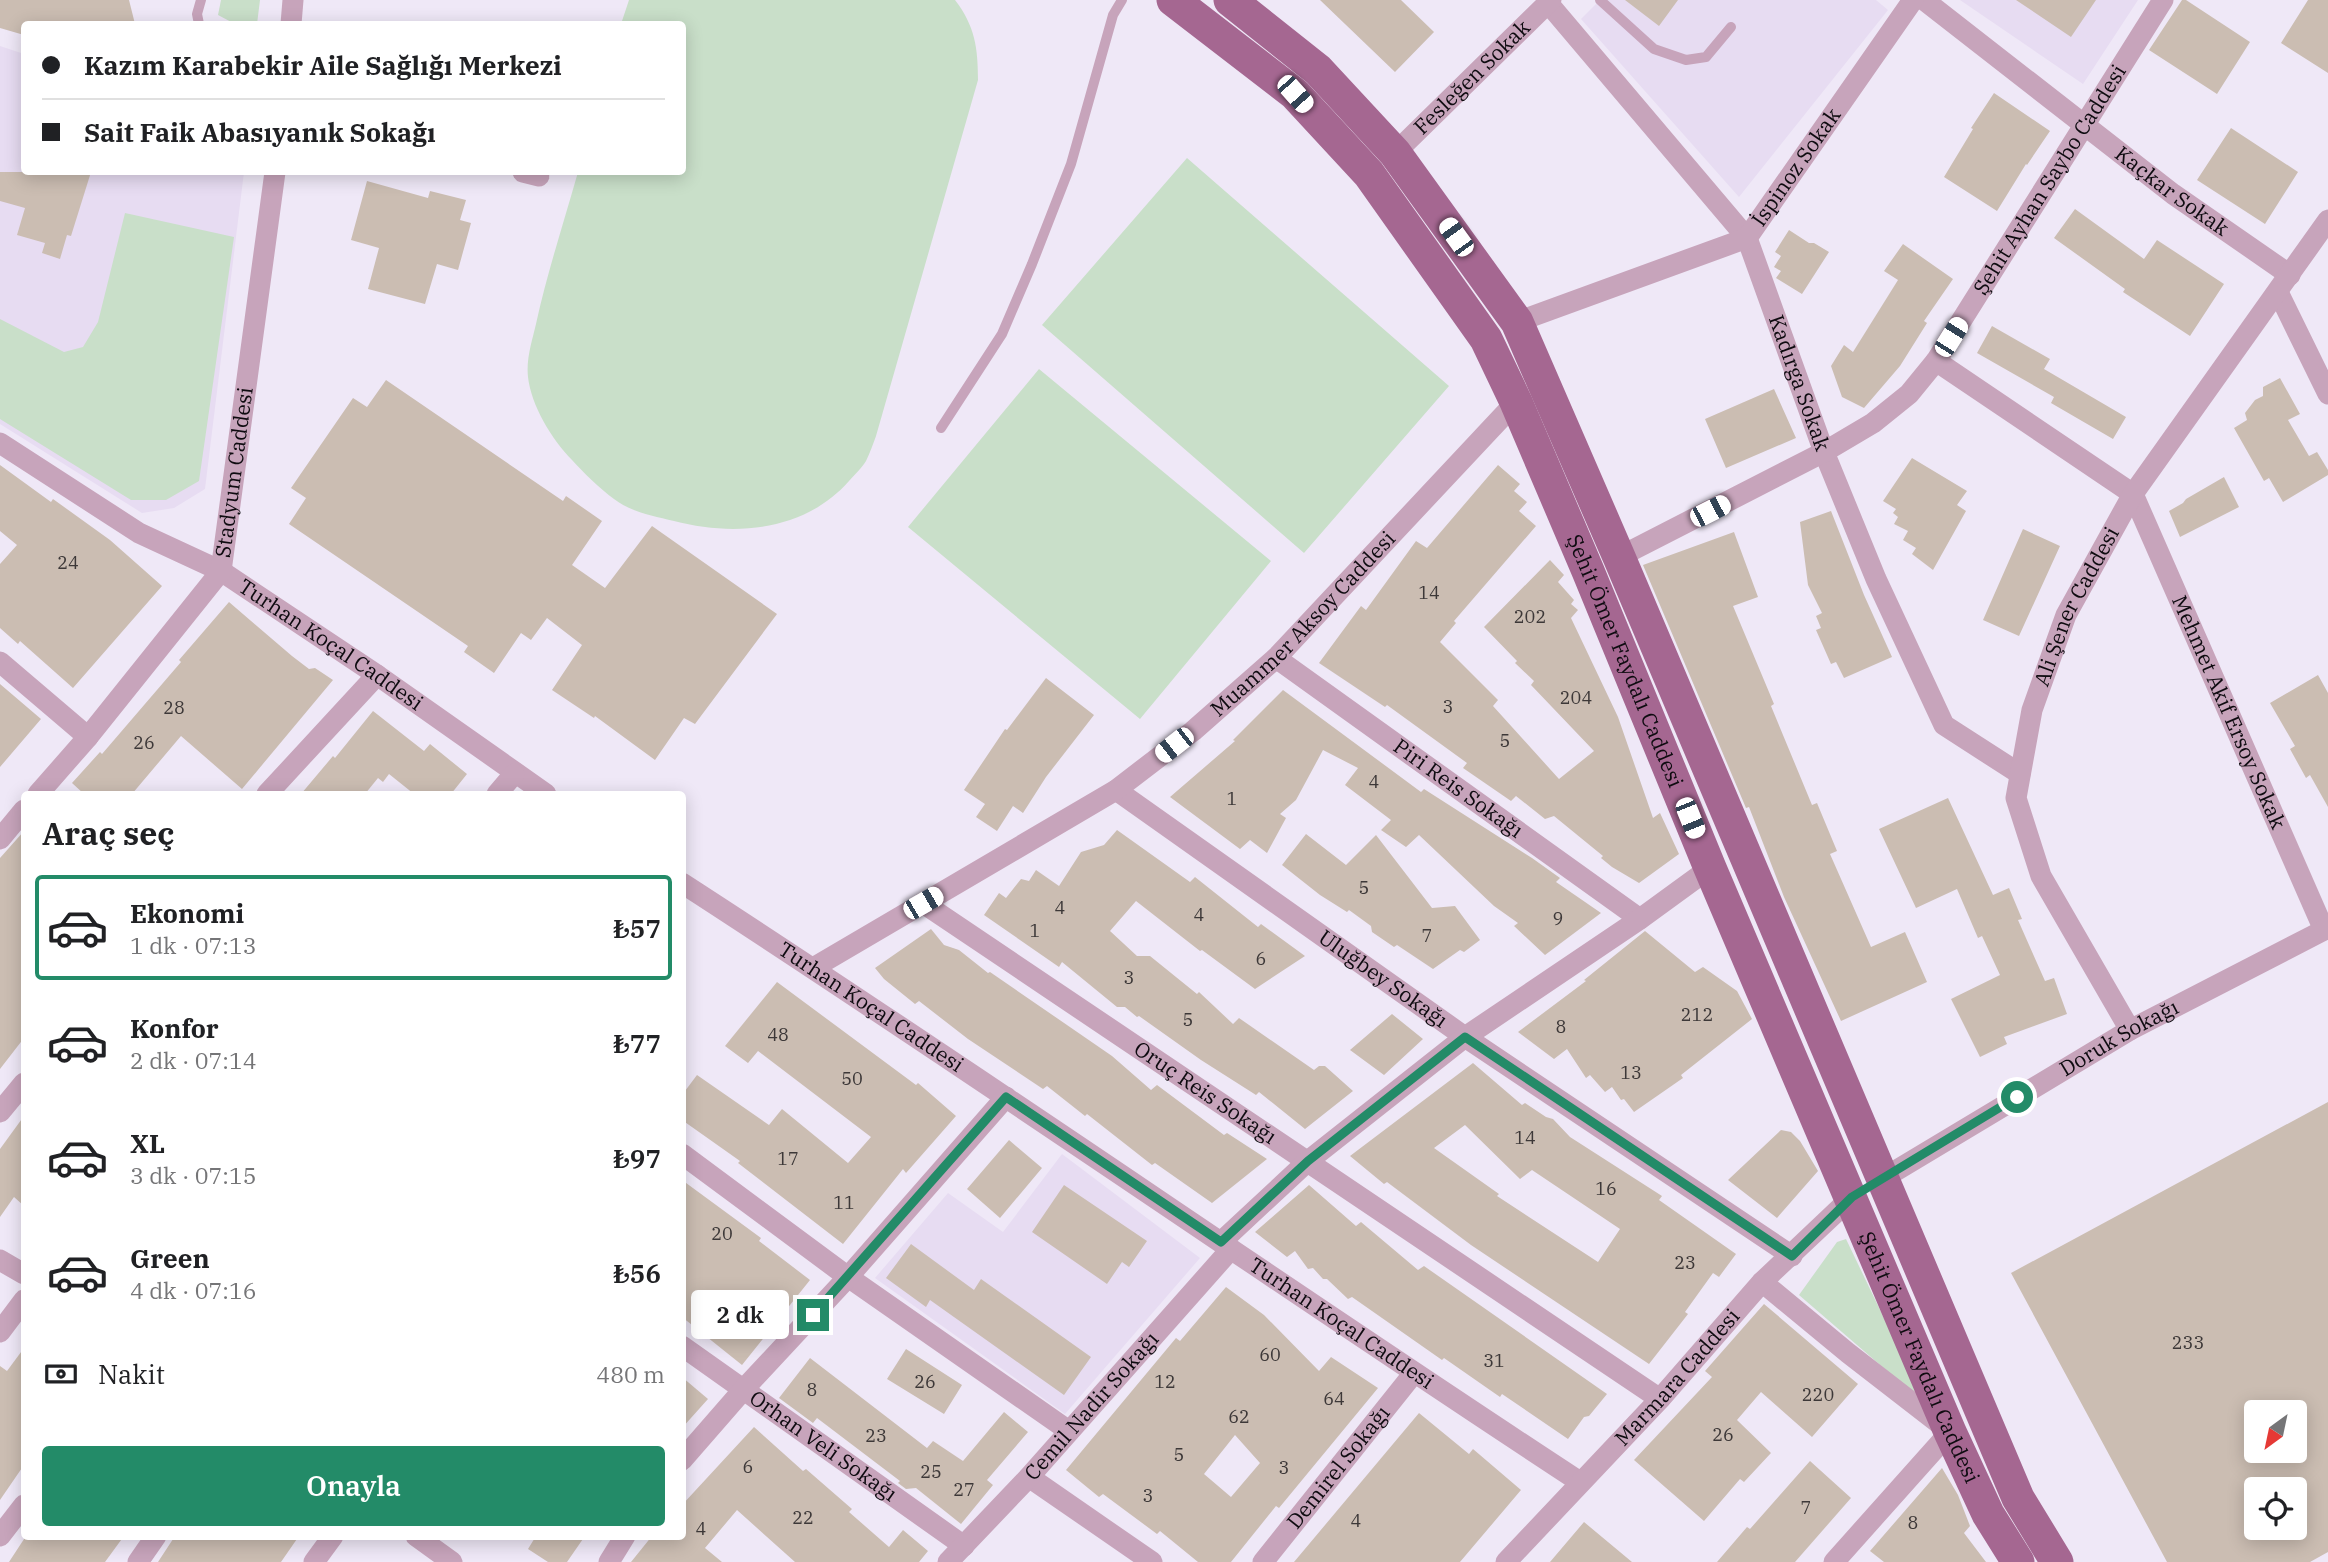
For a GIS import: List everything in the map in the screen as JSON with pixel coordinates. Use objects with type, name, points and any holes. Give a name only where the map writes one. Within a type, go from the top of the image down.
[{"type":"main road","name":"Şehit Ömer Faydalı Caddesi","points":[[1173,0],[1220,8],[1318,70],[1395,153],[1517,322],[2018,1498],[2057,1562]]},
{"type":"main road","name":"Şehit Ömer Faydalı Caddesi","points":[[1220,8],[1369,174],[1486,339],[1517,402],[1710,868],[1950,1432],[1988,1514],[2018,1562]]},
{"type":"main road","points":[[1852,1197],[1882,1179]]},
{"type":"street","points":[[290,21],[293,0]]},
{"type":"street","name":"İspinoz Sokak","points":[[1517,322],[1747,238],[1913,0]]},
{"type":"street","name":"Kaçkar Sokak","points":[[1924,0],[2284,284]]},
{"type":"street","name":"Şehit Ayhan Saybo Caddesi","points":[[1619,557],[1824,452],[1873,423],[1909,394],[1936,361],[2163,0]]},
{"type":"street","name":"Kadırga Sokak","points":[[1549,1],[1747,238],[1824,452],[1876,579],[1944,725],[2020,774]]},
{"type":"street","name":"Fesleğen Sokak","points":[[1395,153],[1549,1]]},
{"type":"street","name":"Stadyum Caddesi","points":[[41,791],[88,737],[221,571],[275,175]]},
{"type":"street","name":"Ali Şener Caddesi","points":[[2130,1030],[2041,876],[2016,798],[2032,710],[2066,615],[2133,495],[2328,220]]},
{"type":"street","points":[[2284,284],[2328,394]]},
{"type":"street","points":[[1936,361],[2133,495]]},
{"type":"street","name":"Muammer Aksoy Caddesi","points":[[813,968],[1116,790],[1193,731],[1276,658],[1517,402]]},
{"type":"street","name":"Turhan Koçal Caddesi","points":[[0,443],[139,533],[221,571],[377,675],[541,791]]},
{"type":"street","name":"Mehmet Akif Ersoy Sokak","points":[[2133,495],[2326,929]]},
{"type":"street","name":"Piri Reis Sokağı","points":[[1276,658],[1640,919]]},
{"type":"street","points":[[0,662],[88,737]]},
{"type":"street","points":[[271,791],[377,675]]},
{"type":"street","points":[[500,791],[514,774]]},
{"type":"street","name":"Uluğbey Sokağı","points":[[1116,790],[1465,1037],[1792,1256]]},
{"type":"street","points":[[0,839],[21,814]]},
{"type":"street","name":"Cemil Nadir Sokağı","points":[[948,1562],[1029,1477],[1226,1246],[1308,1161],[1465,1037],[1640,919],[1710,868]]},
{"type":"street","name":"Turhan Koçal Caddesi","points":[[686,886],[1580,1482]]},
{"type":"street","name":"Oruç Reis Sokağı","points":[[923,903],[1660,1399]]},
{"type":"street","name":"Doruk Sokağı","points":[[1882,1179],[2130,1030],[2326,929]]},
{"type":"street","points":[[0,1112],[21,1087]]},
{"type":"street","points":[[686,1455],[1006,1097]]},
{"type":"street","points":[[686,1157],[848,1277],[1069,1431]]},
{"type":"street","name":"Marmara Caddesi","points":[[1506,1562],[1660,1399],[1762,1282],[1852,1197]]},
{"type":"street","points":[[0,1260],[21,1272]]},
{"type":"street","points":[[1762,1282],[1950,1432],[1834,1562]]},
{"type":"street","points":[[0,1332],[21,1304]]},
{"type":"street","name":"Orhan Veli Sokağı","points":[[686,1349],[964,1546]]},
{"type":"street","name":"Demirel Sokağı","points":[[1263,1562],[1414,1373]]},
{"type":"street","points":[[1029,1477],[1152,1562]]},
{"type":"street","points":[[0,1536],[21,1509]]},
{"type":"street","points":[[138,1562],[153,1540]]},
{"type":"street","points":[[314,1562],[330,1540]]},
{"type":"street","points":[[422,1540],[452,1562]]},
{"type":"street","points":[[609,1562],[623,1540]]},
{"type":"lane","points":[[198,21],[197,14],[201,0]]},
{"type":"lane","points":[[941,428],[1002,334],[1032,264],[1070,164],[1113,15],[1122,0]]},
{"type":"lane","points":[[1600,0],[1654,49],[1686,60],[1706,57],[1731,27]]},
{"type":"shaded area","points":[[1600,0],[1876,0],[1888,10],[1739,197],[1581,19]]},
{"type":"shaded area","points":[[1960,0],[2138,0],[2083,84]]},
{"type":"shaded area","points":[[0,46],[21,53],[21,175],[244,175],[205,489],[174,508],[142,513],[0,424]]},
{"type":"shaded area","points":[[1062,1154],[1200,1258],[1065,1414],[875,1278],[948,1193],[1003,1232]]},
{"type":"green space","points":[[221,0],[260,0],[257,21],[229,21],[218,15]]},
{"type":"green space","points":[[629,0],[955,0],[971,28],[978,80],[876,436],[866,461],[849,481],[812,511],[790,520],[745,529],[721,529],[674,521],[628,507],[603,490],[564,452],[533,399],[528,377],[530,350],[545,286],[577,175],[686,175],[686,21],[622,21]]},
{"type":"green space","points":[[1187,158],[1449,386],[1304,553],[1042,325]]},
{"type":"green space","points":[[125,213],[234,237],[199,481],[166,500],[131,500],[0,419],[0,319],[64,352],[83,347],[98,322]]},
{"type":"green space","points":[[1039,369],[1271,561],[1140,719],[908,527]]},
{"type":"green space","points":[[1846,1239],[1918,1389],[1915,1395],[1799,1295],[1837,1242]]},
{"type":"building","points":[[0,0],[129,0],[134,21],[21,21],[21,34],[0,28]]},
{"type":"building","points":[[1320,0],[1401,0],[1434,32],[1395,72]]},
{"type":"building","points":[[1625,0],[1678,0],[1659,26]]},
{"type":"building","points":[[2016,0],[2096,0],[2071,37]]},
{"type":"building","points":[[2182,0],[2186,0],[2250,42],[2217,94],[2149,50]]},
{"type":"building","points":[[2308,0],[2328,0],[2328,73],[2281,43]]},
{"type":"building","points":[[1994,93],[2050,131],[1997,211],[1944,177]]},
{"type":"building","points":[[2231,128],[2298,172],[2265,224],[2197,180]]},
{"type":"building","points":[[0,172],[21,172],[21,175],[90,175],[71,236],[67,235],[60,259],[42,253],[45,243],[17,235],[25,208],[0,201]]},
{"type":"building","points":[[367,181],[428,198],[430,191],[466,200],[460,220],[471,223],[458,270],[437,264],[425,304],[368,289],[379,248],[351,240]]},
{"type":"building","points":[[2075,209],[2144,259],[2157,240],[2224,284],[2190,336],[2123,292],[2125,289],[2054,238]]},
{"type":"building","points":[[1789,230],[1829,252],[1802,294],[1776,278],[1781,271],[1774,267],[1781,256],[1775,252]]},
{"type":"building","points":[[1903,244],[1953,279],[1924,321],[1927,323],[1900,366],[1864,408],[1842,397],[1831,366],[1844,345],[1853,352],[1898,280],[1884,271]]},
{"type":"building","points":[[1992,326],[2050,359],[2044,369],[2126,417],[2113,439],[2051,403],[2054,397],[1977,353]]},
{"type":"building","points":[[2280,378],[2300,414],[2288,420],[2309,456],[2317,452],[2328,470],[2328,475],[2283,502],[2269,478],[2264,481],[2234,428],[2247,420],[2245,413],[2255,400],[2263,396],[2263,387]]},
{"type":"building","points":[[386,380],[563,501],[566,496],[602,521],[572,565],[605,588],[652,526],[777,614],[695,724],[684,718],[655,760],[595,716],[594,718],[552,690],[582,645],[547,618],[531,640],[521,633],[494,673],[464,652],[468,646],[289,524],[306,498],[291,488],[353,398],[367,407]]},
{"type":"building","points":[[1774,389],[1796,438],[1726,468],[1705,419]]},
{"type":"building","points":[[1912,458],[1967,491],[1957,505],[1966,511],[1933,570],[1912,554],[1916,548],[1903,540],[1908,531],[1894,524],[1898,517],[1893,513],[1896,509],[1883,501]]},
{"type":"building","points":[[0,465],[110,540],[162,586],[73,688],[20,641],[18,644],[0,628],[0,564],[17,545],[0,531]]},
{"type":"building","points":[[1498,465],[1520,484],[1514,491],[1527,502],[1519,511],[1536,526],[1454,621],[1456,623],[1440,642],[1498,700],[1493,706],[1559,779],[1594,751],[1531,685],[1534,681],[1484,627],[1550,560],[1564,575],[1558,582],[1574,600],[1571,604],[1578,610],[1571,618],[1618,717],[1653,818],[1660,813],[1679,854],[1639,883],[1612,867],[1601,858],[1603,856],[1554,816],[1545,819],[1516,796],[1511,801],[1463,768],[1467,763],[1387,705],[1385,707],[1319,663],[1361,606],[1366,610],[1416,541],[1427,548]]},
{"type":"building","points":[[2224,477],[2239,507],[2180,537],[2169,511]]},
{"type":"building","points":[[1831,511],[1892,657],[1844,678],[1836,662],[1831,664],[1816,630],[1821,628],[1816,616],[1822,613],[1808,585],[1800,522]]},
{"type":"building","points":[[2023,529],[2060,546],[2019,636],[1983,620]]},
{"type":"building","points":[[1734,532],[1758,597],[1733,606],[1812,805],[1817,803],[1837,851],[1830,854],[1871,947],[1905,932],[1927,982],[1841,1021],[1784,897],[1749,807],[1746,808],[1643,565]]},
{"type":"building","points":[[229,602],[309,669],[315,668],[333,680],[242,789],[181,736],[135,791],[81,791],[72,783],[100,752],[102,754],[181,662],[179,660]]},
{"type":"building","points":[[2318,675],[2328,693],[2328,807],[2310,775],[2306,778],[2290,749],[2295,746],[2270,703]]},
{"type":"building","points":[[1046,678],[1094,715],[1046,777],[1023,813],[1013,806],[997,831],[976,817],[985,804],[964,790],[1005,729],[1007,730]]},
{"type":"building","points":[[0,684],[41,719],[0,767]]},
{"type":"building","points":[[1283,690],[1421,792],[1424,789],[1532,858],[1560,878],[1556,882],[1601,913],[1545,955],[1514,926],[1518,923],[1494,906],[1419,835],[1406,847],[1381,830],[1391,820],[1345,785],[1358,768],[1323,750],[1296,800],[1280,814],[1286,818],[1267,853],[1250,840],[1240,849],[1170,797],[1235,741],[1233,740]]},
{"type":"building","points":[[373,711],[424,751],[430,744],[467,774],[453,791],[410,791],[389,774],[383,782],[378,778],[367,791],[304,791],[333,756],[335,758]]},
{"type":"building","points":[[1948,798],[1993,895],[2009,888],[2022,919],[2018,920],[2045,981],[2054,978],[2067,1014],[2004,1037],[2007,1044],[1980,1057],[1951,999],[2000,975],[1982,936],[1978,938],[1957,889],[1916,908],[1879,829]]},
{"type":"building","points":[[1117,830],[1190,882],[1195,877],[1258,927],[1261,924],[1305,956],[1255,989],[1200,951],[1136,901],[1110,931],[1137,956],[1150,956],[1197,994],[1199,992],[1233,1024],[1239,1018],[1314,1070],[1325,1066],[1353,1091],[1305,1129],[1259,1092],[1256,1095],[1125,1007],[1117,1007],[1062,962],[1059,967],[984,915],[999,893],[1006,898],[1021,879],[1029,881],[1036,870],[1059,886],[1081,852],[1104,845]]},
{"type":"building","points":[[21,834],[21,1042],[0,1069],[0,858]]},
{"type":"building","points":[[1306,834],[1346,865],[1376,835],[1432,908],[1455,906],[1480,940],[1433,969],[1397,945],[1394,947],[1372,932],[1371,926],[1349,910],[1347,912],[1320,895],[1282,865]]},
{"type":"building","points":[[931,929],[944,945],[959,950],[988,973],[1112,1056],[1151,1090],[1157,1085],[1224,1135],[1227,1133],[1267,1159],[1212,1203],[1155,1163],[1152,1165],[1047,1086],[1043,1089],[968,1039],[919,1001],[915,1004],[884,979],[875,968]]},
{"type":"building","points":[[1645,931],[1695,972],[1703,967],[1737,991],[1752,1019],[1681,1075],[1683,1078],[1634,1112],[1612,1087],[1605,1092],[1590,1075],[1586,1078],[1567,1049],[1554,1059],[1518,1032],[1586,981],[1584,980]]},
{"type":"building","points":[[777,982],[916,1085],[918,1083],[956,1116],[906,1173],[903,1169],[843,1244],[738,1163],[740,1161],[686,1123],[686,1090],[697,1075],[769,1125],[782,1109],[848,1163],[871,1137],[758,1051],[748,1063],[725,1046]]},
{"type":"building","points":[[1392,1014],[1423,1039],[1384,1075],[1350,1050]]},
{"type":"building","points":[[1473,1063],[1522,1105],[1525,1103],[1553,1119],[1570,1137],[1662,1196],[1659,1200],[1736,1254],[1719,1277],[1713,1273],[1685,1312],[1688,1314],[1649,1364],[1471,1245],[1387,1182],[1384,1184],[1350,1156]],"holes":[[[1465,1125],[1520,1179],[1532,1170],[1620,1229],[1598,1262],[1497,1196],[1499,1194],[1434,1148]]]},
{"type":"building","points":[[2328,1102],[2328,1552],[2310,1562],[2167,1562],[2011,1273]]},
{"type":"building","points":[[21,1120],[21,1203],[14,1197],[0,1217],[0,1149]]},
{"type":"building","points":[[1781,1130],[1791,1132],[1800,1141],[1818,1171],[1777,1218],[1728,1180]]},
{"type":"building","points":[[1009,1140],[1042,1168],[1000,1218],[967,1189]]},
{"type":"building","points":[[686,1183],[761,1238],[759,1241],[810,1280],[742,1365],[686,1320]]},
{"type":"building","points":[[1064,1185],[1147,1241],[1129,1267],[1122,1262],[1107,1284],[1032,1232]]},
{"type":"building","points":[[1309,1185],[1356,1226],[1361,1222],[1418,1270],[1424,1266],[1607,1394],[1589,1416],[1584,1417],[1568,1439],[1502,1394],[1500,1397],[1444,1358],[1442,1360],[1352,1297],[1348,1299],[1313,1268],[1308,1269],[1295,1251],[1287,1257],[1255,1232]]},
{"type":"building","points":[[911,1244],[974,1290],[981,1279],[1091,1357],[1064,1395],[930,1300],[926,1307],[886,1278]]},
{"type":"building","points":[[1226,1287],[1264,1315],[1319,1371],[1331,1357],[1378,1388],[1231,1562],[1198,1562],[1160,1531],[1157,1534],[1103,1494],[1099,1497],[1066,1470],[1176,1338],[1180,1341]],"holes":[[[1235,1435],[1260,1463],[1231,1497],[1204,1474]]]},
{"type":"building","points":[[1764,1304],[1858,1384],[1812,1437],[1761,1392],[1737,1420],[1771,1453],[1744,1482],[1740,1479],[1704,1521],[1634,1460],[1712,1377],[1705,1371]]},
{"type":"building","points":[[906,1349],[962,1385],[944,1414],[887,1379]]},
{"type":"building","points":[[21,1352],[21,1469],[0,1500],[0,1366],[7,1371]]},
{"type":"building","points":[[810,1358],[927,1448],[933,1441],[963,1461],[1004,1412],[1028,1432],[987,1480],[993,1485],[961,1524],[916,1488],[906,1489],[898,1483],[900,1481],[817,1418],[813,1423],[779,1398]]},
{"type":"building","points":[[686,1380],[708,1399],[686,1424]]},
{"type":"building","points":[[1419,1413],[1469,1454],[1473,1449],[1521,1490],[1460,1562],[1294,1562]]},
{"type":"building","points":[[754,1427],[803,1471],[806,1469],[852,1509],[849,1512],[889,1547],[903,1530],[928,1551],[919,1562],[795,1562],[737,1510],[705,1548],[722,1562],[631,1562],[649,1540],[686,1540],[686,1501]]},
{"type":"building","points":[[1810,1461],[1851,1498],[1795,1562],[1717,1562],[1747,1527],[1750,1529]]},
{"type":"building","points":[[1942,1468],[1958,1495],[1970,1526],[1964,1533],[1986,1562],[1884,1562],[1870,1551]]},
{"type":"building","points":[[1584,1522],[1632,1562],[1550,1562]]},
{"type":"building","points":[[23,1540],[121,1540],[105,1562],[9,1562]]},
{"type":"building","points":[[172,1540],[296,1540],[281,1562],[158,1562]]},
{"type":"building","points":[[534,1540],[582,1540],[567,1562],[548,1562],[528,1549]]},
{"type":"route","points":[[813,1315],[1006,1097],[1221,1242],[1308,1161],[1465,1037],[1792,1256],[1852,1197],[2017,1097]]}]
